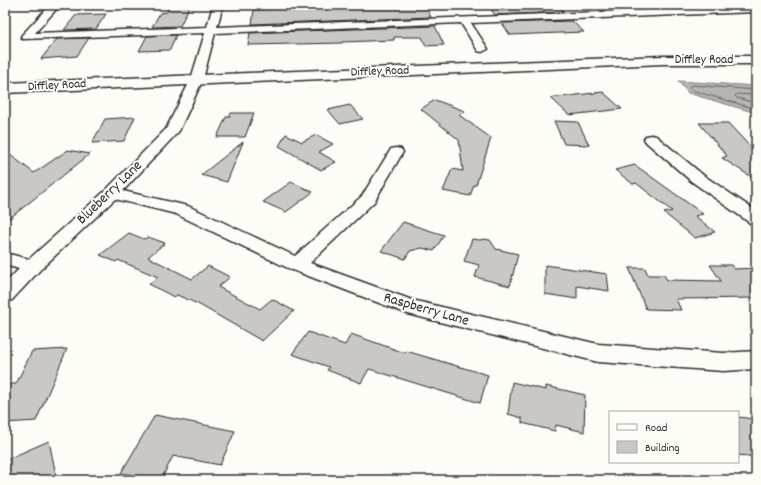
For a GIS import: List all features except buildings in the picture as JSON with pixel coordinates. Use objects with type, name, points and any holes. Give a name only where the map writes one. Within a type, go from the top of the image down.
[{"type":"main road","name":"Diffley Road","points":[[5,88],[663,60],[756,60]]},
{"type":"street","points":[[55,5],[26,37],[756,9]]},
{"type":"street","name":"Blueberry Lane","points":[[5,295],[33,266],[112,193],[172,131],[197,79],[218,5]]},
{"type":"street","points":[[669,5],[680,12]]},
{"type":"street","points":[[464,20],[482,48]]},
{"type":"street","points":[[651,139],[697,178],[756,219]]},
{"type":"street","points":[[298,265],[368,199],[396,152]]},
{"type":"street","name":"Raspberry Lane","points":[[112,193],[182,210],[298,265],[408,307],[598,353],[723,362],[756,360]]},
{"type":"street","points":[[5,259],[33,266]]},
{"type":"water","points":[[678,81],[756,86],[756,113],[688,93]]}]
